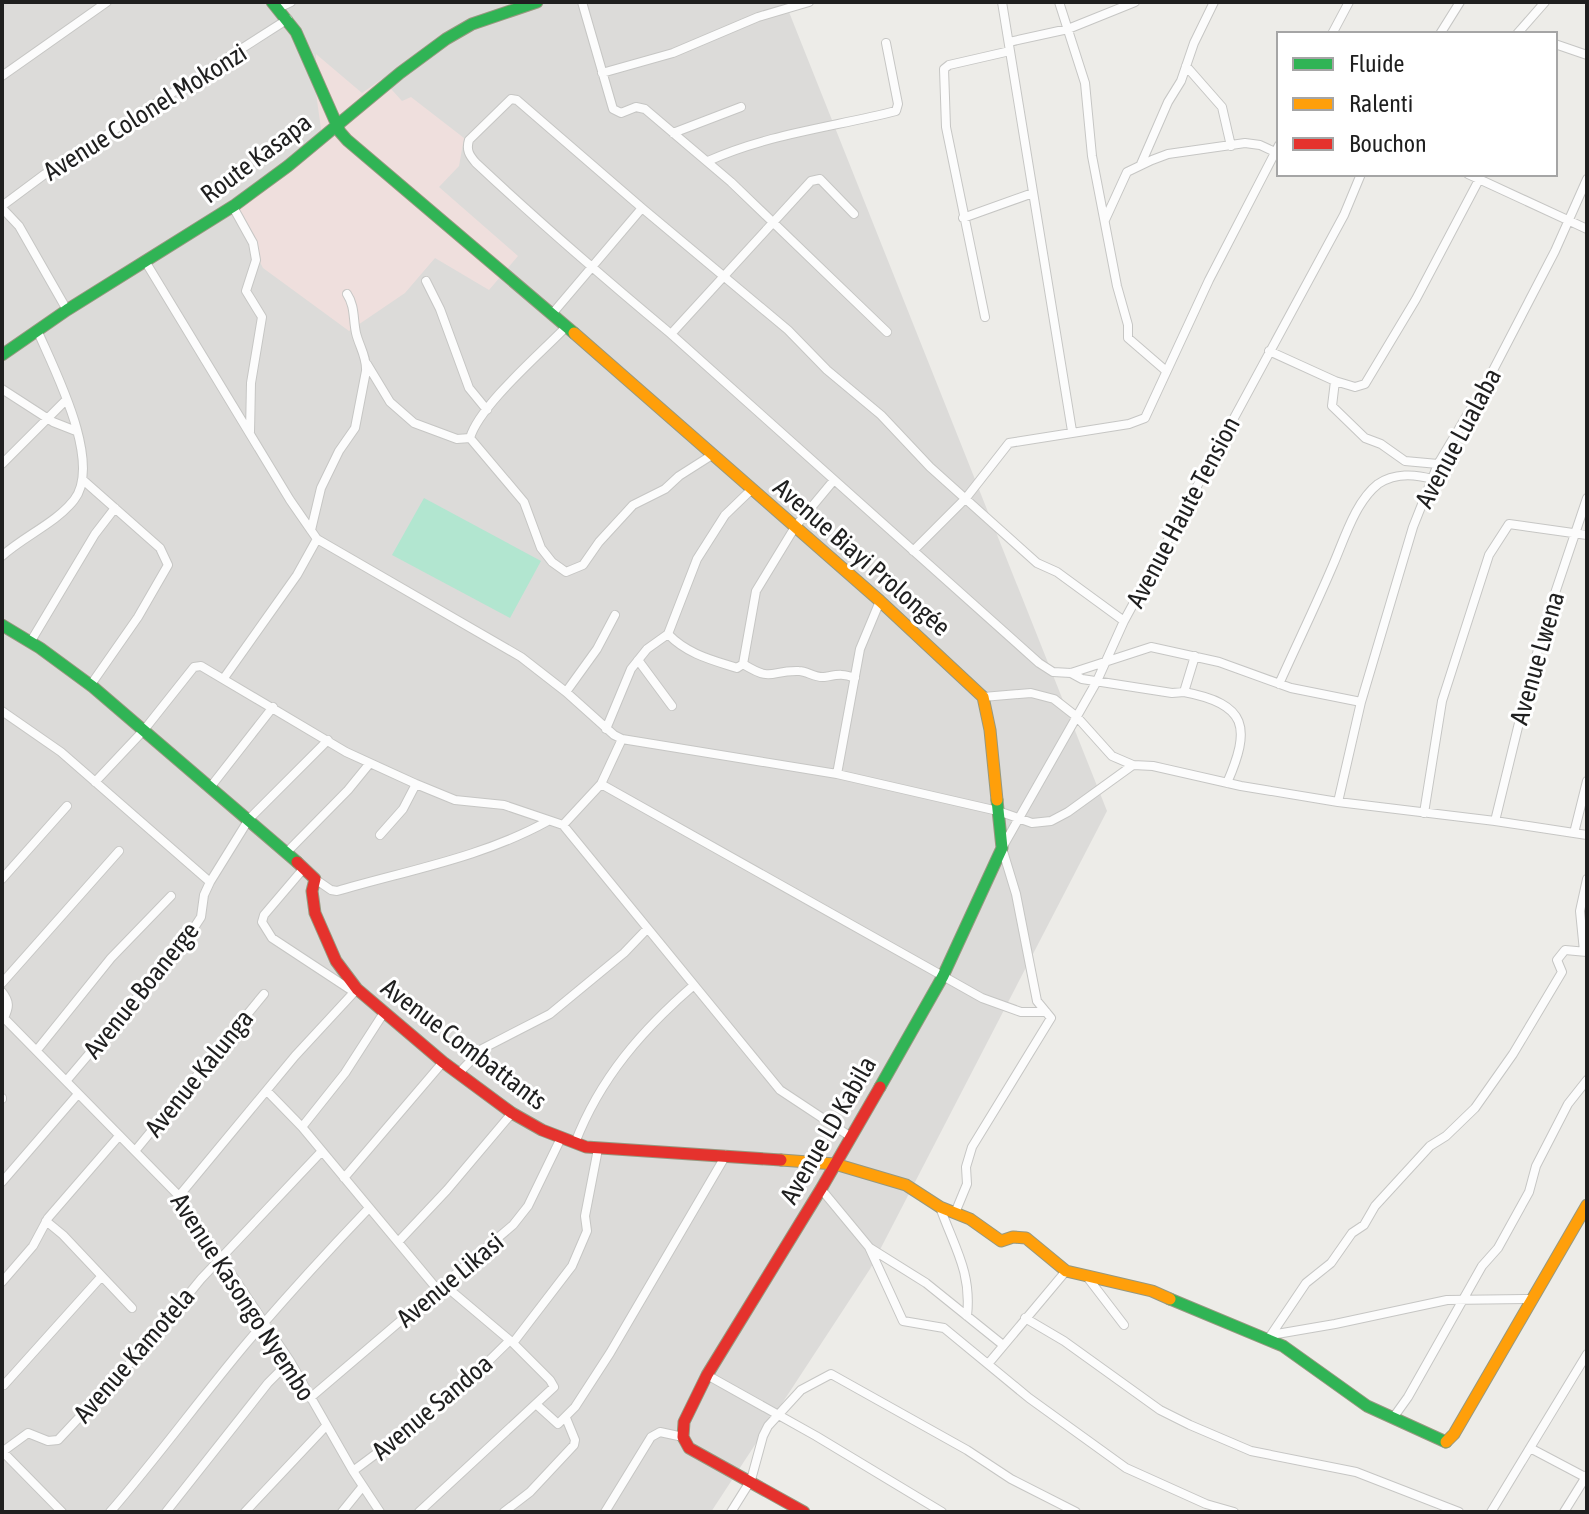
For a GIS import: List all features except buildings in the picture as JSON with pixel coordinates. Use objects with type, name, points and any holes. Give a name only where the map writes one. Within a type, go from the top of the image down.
[{"type":"street","points":[[2,76],[107,2]]},
{"type":"street","points":[[275,5],[291,2]]},
{"type":"street","name":"Route Kasapa","points":[[2,355],[67,310],[233,207],[400,73],[453,35],[520,5],[537,2]]},
{"type":"street","points":[[582,2],[616,112],[642,107],[708,161],[887,332]]},
{"type":"street","points":[[602,73],[673,53],[758,17],[809,2]]},
{"type":"street","points":[[1002,2],[1062,353],[1072,431]]},
{"type":"street","points":[[1059,2],[1085,83],[1092,156],[1118,294],[1128,325],[1128,338],[1165,370]]},
{"type":"street","points":[[985,317],[946,127],[944,69],[1068,29],[1135,2]]},
{"type":"street","points":[[1141,164],[1214,2]]},
{"type":"street","points":[[1333,32],[1349,2]]},
{"type":"street","points":[[1441,32],[1460,2]]},
{"type":"street","points":[[1523,32],[1545,2]]},
{"type":"street","name":"Avenue Biayi Prolongée","points":[[275,5],[288,19],[319,80],[337,125],[347,140],[552,314],[880,601],[983,697]]},
{"type":"street","name":"Avenue Colonel Mokonzi","points":[[2,207],[45,174],[288,19]]},
{"type":"street","points":[[708,161],[774,138],[896,111],[898,104],[886,43]]},
{"type":"street","points":[[1557,45],[1587,55]]},
{"type":"street","points":[[1186,66],[1222,107],[1231,146]]},
{"type":"street","points":[[1124,621],[1057,572],[1037,563],[930,467],[881,415],[827,370],[788,330],[517,100],[505,102],[476,130],[466,147],[476,163],[1039,663],[1053,672],[1071,673],[1097,681],[1202,696],[1237,716],[1241,723],[1242,741],[1227,783]]},
{"type":"street","points":[[673,133],[741,107]]},
{"type":"street","points":[[913,551],[966,498],[1009,443],[1139,422],[1148,414],[1165,370],[1277,148],[1245,143],[1168,154],[1141,164],[1125,176],[1104,220]]},
{"type":"street","name":"Avenue Haute Tension","points":[[1002,848],[1097,681],[1124,621],[1344,215],[1360,176]]},
{"type":"street","points":[[1269,351],[1335,381],[1355,387],[1365,384],[1416,299],[1481,177],[1587,229]]},
{"type":"street","points":[[671,334],[804,187],[816,178],[828,184],[854,214]]},
{"type":"street","name":"Avenue Lualaba","points":[[1338,802],[1361,702],[1413,527],[1432,479],[1488,380],[1587,179]]},
{"type":"street","points":[[963,218],[1033,193]]},
{"type":"street","points":[[2,207],[19,226],[67,310]]},
{"type":"street","points":[[233,207],[252,238],[256,260],[246,291],[262,317],[251,383],[250,436]]},
{"type":"street","points":[[552,314],[642,208]]},
{"type":"street","points":[[145,261],[250,436],[317,539],[521,657],[622,739],[837,774],[998,811],[1032,823],[1051,821],[1068,812],[1133,765]]},
{"type":"street","points":[[426,281],[440,309],[469,388],[487,410]]},
{"type":"street","points":[[347,294],[366,364],[390,402],[414,423],[457,439],[470,438]]},
{"type":"street","points":[[470,438],[473,427],[487,410],[566,327]]},
{"type":"street","points":[[2,556],[68,506],[80,491],[83,480],[82,450],[66,400],[38,332]]},
{"type":"street","points":[[311,530],[321,488],[339,451],[355,428],[366,364]]},
{"type":"street","points":[[1335,381],[1332,406],[1365,438],[1409,462],[1438,464]]},
{"type":"street","points":[[2,389],[48,419],[76,431]]},
{"type":"street","points":[[2,464],[66,400]]},
{"type":"street","points":[[470,438],[524,502],[541,548],[552,562],[566,572],[583,565],[599,542],[633,505],[665,489],[712,455]]},
{"type":"street","points":[[1279,684],[1333,567],[1347,528],[1374,489],[1386,480],[1410,475],[1432,479]]},
{"type":"street","points":[[83,480],[160,548],[168,565],[138,617],[92,683]]},
{"type":"street","points":[[668,634],[680,647],[704,657],[737,668],[743,664],[756,591],[795,527],[834,480]]},
{"type":"street","points":[[606,729],[631,669],[647,649],[668,634],[697,559],[725,515],[752,489]]},
{"type":"street","name":"Avenue Lwena","points":[[1495,821],[1535,660],[1587,498]]},
{"type":"street","points":[[31,641],[90,543],[115,508]]},
{"type":"street","points":[[1424,813],[1442,701],[1489,555],[1509,524],[1587,535]]},
{"type":"street","points":[[224,678],[297,575],[317,539]]},
{"type":"street","points":[[837,774],[860,649],[880,601]]},
{"type":"street","points":[[566,692],[597,649],[615,615]]},
{"type":"street","points":[[2,625],[92,683],[331,890],[337,891],[468,856],[516,838],[548,821]]},
{"type":"street","points":[[1071,673],[1151,647],[1219,662],[1279,684],[1361,702]]},
{"type":"street","points":[[1184,692],[1195,656]]},
{"type":"street","points":[[638,660],[672,706]]},
{"type":"street","points":[[743,664],[759,674],[772,676],[804,671],[821,677],[842,673],[855,678]]},
{"type":"street","points":[[95,782],[144,730],[194,667],[201,666],[328,740],[416,784],[455,800],[504,805],[563,825],[780,1090],[851,1137]]},
{"type":"street","points":[[1049,1015],[1037,1001],[1016,894],[1002,848],[990,730],[983,697],[1031,693],[1054,699],[1077,717],[1112,756],[1133,765],[1153,766],[1227,783],[1338,802],[1587,835]]},
{"type":"street","points":[[212,785],[273,707]]},
{"type":"street","points":[[2,711],[61,752],[210,882]]},
{"type":"street","points":[[563,825],[601,784],[622,739]]},
{"type":"street","name":"Avenue Boanerge","points":[[67,1080],[188,937],[201,917],[204,895],[210,882],[249,819],[328,740]]},
{"type":"street","points":[[287,852],[370,763]]},
{"type":"street","points":[[1574,833],[1587,781]]},
{"type":"street","points":[[380,835],[403,809],[416,784]]},
{"type":"street","points":[[601,784],[982,998],[1021,1012],[1049,1015]]},
{"type":"street","points":[[2,879],[67,806]]},
{"type":"street","name":"Avenue LD Kabila","points":[[683,1437],[684,1422],[707,1375],[821,1189],[943,976],[1002,848]]},
{"type":"street","points":[[2,983],[119,851]]},
{"type":"street","points":[[179,1196],[295,1056],[355,991],[272,938],[264,927],[264,915],[304,868]]},
{"type":"street","name":"Avenue Combattants","points":[[315,879],[312,891],[315,913],[336,961],[355,991],[512,1113],[561,1138],[598,1149],[835,1164],[906,1185],[940,1207],[970,1219],[1001,1241],[1013,1237],[1026,1238],[1066,1271]]},
{"type":"street","points":[[1268,1338],[1306,1283],[1331,1263],[1349,1237],[1364,1225],[1375,1206],[1430,1146],[1446,1136],[1475,1108],[1513,1054],[1562,972],[1557,958],[1563,951],[1586,952],[1580,911],[1587,879]]},
{"type":"street","points":[[37,1050],[111,958],[171,896]]},
{"type":"street","points":[[458,1074],[482,1049],[550,1014],[624,953],[647,929]]},
{"type":"street","points":[[575,1143],[589,1110],[625,1052],[657,1017],[694,985]]},
{"type":"street","name":"Avenue Kasongo Nyembo","points":[[2,992],[9,1008],[3,1020],[37,1050],[179,1196],[290,1361],[380,1512]]},
{"type":"street","name":"Avenue Kalunga","points":[[135,1151],[264,994]]},
{"type":"street","points":[[302,1127],[345,1073],[383,1014]]},
{"type":"street","points":[[955,1213],[967,1184],[966,1167],[972,1147],[1049,1015]]},
{"type":"street","points":[[344,1178],[443,1062]]},
{"type":"street","points":[[1393,1418],[1482,1266],[1498,1248],[1529,1192],[1536,1166],[1568,1104],[1587,1080]]},
{"type":"street","points":[[267,1091],[440,1286],[511,1342],[554,1385],[537,1405],[419,1512]]},
{"type":"street","name":"Avenue Boanerge","points":[[2,1182],[78,1094]]},
{"type":"street","points":[[398,1242],[512,1113]]},
{"type":"street","name":"Avenue Kalunga","points":[[2,1282],[33,1246],[46,1221],[119,1136]]},
{"type":"street","name":"Avenue Likasi","points":[[310,1398],[504,1235],[521,1216],[561,1138]]},
{"type":"street","name":"Avenue Sandoa","points":[[353,1471],[417,1422],[511,1342],[572,1266],[587,1231],[585,1216],[598,1149]]},
{"type":"street","points":[[220,1258],[322,1151]]},
{"type":"street","points":[[537,1405],[556,1424],[566,1418],[610,1353],[726,1155]]},
{"type":"street","points":[[821,1189],[869,1247],[903,1321],[944,1328],[1029,1398],[1126,1468],[1206,1504],[1234,1512]]},
{"type":"street","points":[[988,1364],[1066,1271],[1152,1291],[1268,1338],[1300,1356],[1367,1406],[1445,1443],[1454,1434],[1587,1205]]},
{"type":"street","points":[[940,1207],[967,1273],[970,1294],[967,1316]]},
{"type":"street","points":[[110,1512],[264,1322],[369,1208]]},
{"type":"street","points":[[46,1221],[132,1308]]},
{"type":"street","points":[[869,1247],[926,1283],[1003,1345]]},
{"type":"street","name":"Avenue Kamotela","points":[[2,1452],[28,1433],[48,1441],[58,1440],[111,1386],[220,1258]]},
{"type":"street","points":[[4,1385],[101,1277]]},
{"type":"street","points":[[1088,1278],[1124,1325]]},
{"type":"street","points":[[1268,1338],[1447,1300],[1533,1299]]},
{"type":"street","points":[[1025,1318],[1064,1341],[1160,1410],[1190,1425],[1251,1451],[1356,1472],[1459,1512]]},
{"type":"street","points":[[1491,1512],[1587,1354]]},
{"type":"street","points":[[166,1512],[268,1383],[290,1361]]},
{"type":"street","points":[[731,1512],[751,1480],[764,1433],[777,1414],[801,1390],[831,1374],[967,1450],[1011,1479],[1076,1512]]},
{"type":"street","points":[[707,1375],[942,1512]]},
{"type":"street","points":[[504,1512],[530,1492],[574,1445],[566,1418]]},
{"type":"street","points":[[245,1512],[326,1426]]},
{"type":"street","points":[[605,1512],[651,1437],[660,1432],[683,1437],[689,1448],[804,1512]]},
{"type":"street","points":[[1530,1448],[1586,1476],[1564,1512]]},
{"type":"street","points":[[2,1452],[58,1511]]},
{"type":"street","name":"Avenue Sandoa","points":[[342,1512],[363,1486]]},
{"type":"shaded area","points":[[2,2],[785,2],[1107,811],[870,1269],[711,1512],[2,1512]]},
{"type":"shaded area","points":[[316,54],[362,93],[382,79],[402,101],[411,97],[464,138],[459,166],[439,187],[518,256],[489,290],[435,258],[405,293],[349,331],[263,268],[235,213],[322,136],[316,93]]},
{"type":"green space","points":[[424,498],[541,561],[510,618],[392,555]]},
{"type":"traffic: fast","points":[[272,2],[296,32],[340,132],[347,140],[574,333]]},
{"type":"traffic: fast","points":[[2,355],[67,310],[235,205],[446,39],[472,24],[537,2]]},
{"type":"traffic: fast","points":[[2,625],[93,687],[297,862]]},
{"type":"traffic: fast","points":[[880,1087],[943,976],[1002,848],[997,800]]},
{"type":"traffic: fast","points":[[1170,1299],[1283,1346],[1367,1406],[1446,1442]]},
{"type":"traffic: slow","points":[[574,333],[880,601],[983,697],[990,730],[997,800]]},
{"type":"traffic: slow","points":[[781,1160],[835,1164],[906,1185],[940,1207],[970,1219],[1001,1241],[1013,1237],[1026,1238],[1066,1271],[1152,1291],[1170,1299]]},
{"type":"traffic: slow","points":[[1446,1442],[1454,1434],[1587,1205]]},
{"type":"traffic: jam","points":[[297,862],[315,879],[312,891],[315,913],[336,961],[357,989],[443,1062],[512,1113],[542,1130],[586,1147],[781,1160]]},
{"type":"traffic: jam","points":[[804,1512],[689,1448],[683,1437],[684,1422],[707,1375],[880,1087]]}]
